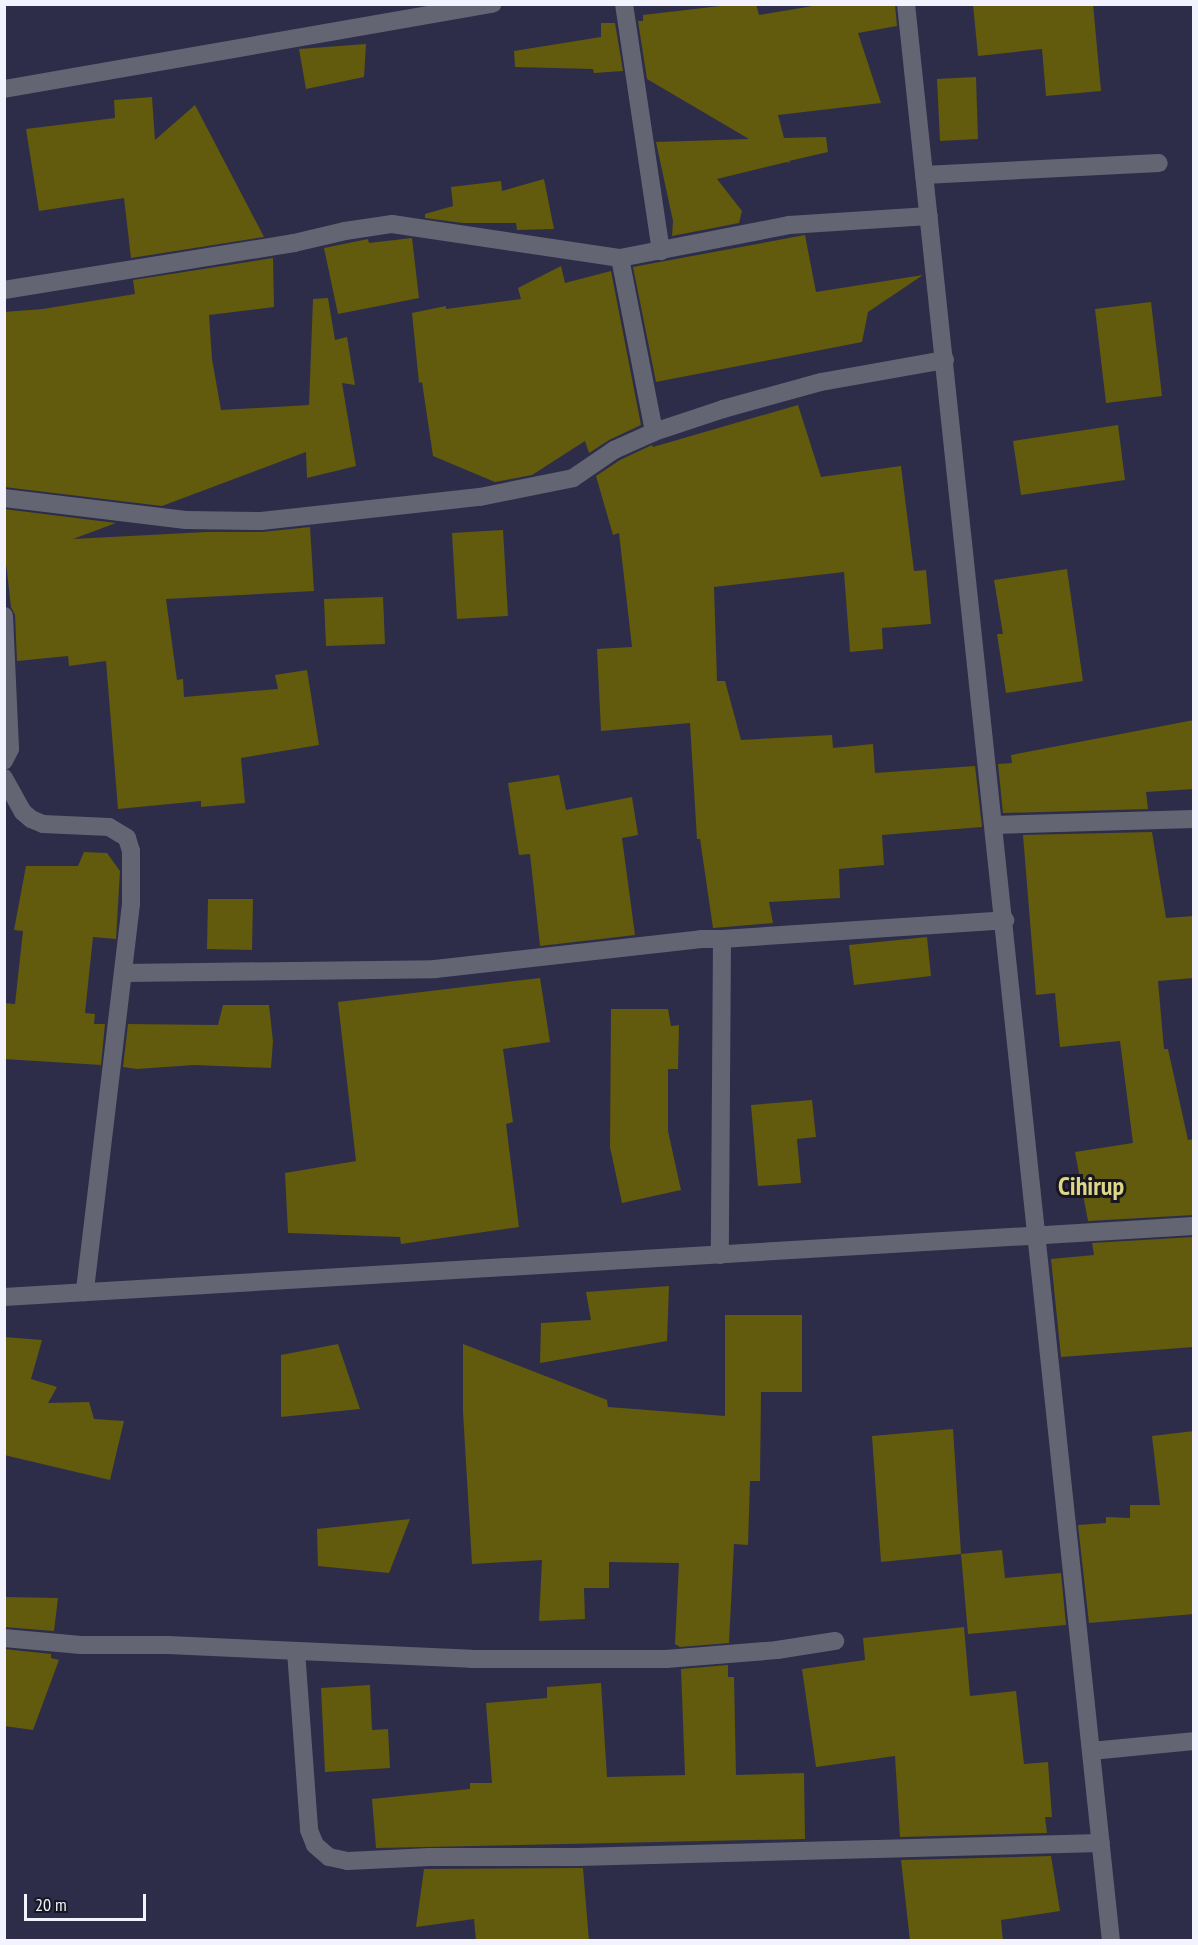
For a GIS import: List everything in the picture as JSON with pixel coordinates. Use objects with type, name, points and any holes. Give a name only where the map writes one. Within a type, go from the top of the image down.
[{"type":"street","points":[[4,89],[493,4]]},
{"type":"street","points":[[624,4],[661,251]]},
{"type":"street","points":[[906,4],[1005,920],[1111,1941]]},
{"type":"street","points":[[924,175],[1158,163]]},
{"type":"street","points":[[4,290],[294,243],[345,231],[392,224],[620,258],[789,225],[929,216]]},
{"type":"street","points":[[620,258],[654,432]]},
{"type":"street","points":[[4,498],[186,520],[261,521],[480,497],[543,486],[573,478],[614,450],[654,432],[723,409],[820,382],[945,360]]},
{"type":"street","points":[[4,616],[10,749],[4,761]]},
{"type":"street","points":[[4,778],[20,807],[31,819],[43,824],[110,827],[127,838],[131,851],[131,904],[85,1293]]},
{"type":"street","points":[[994,825],[1194,819]]},
{"type":"street","points":[[123,973],[435,969],[701,939],[1005,920]]},
{"type":"street","points":[[720,1255],[722,939]]},
{"type":"street","points":[[4,1297],[1194,1226]]},
{"type":"street","points":[[4,1638],[81,1645],[168,1645],[471,1659],[666,1659],[777,1650],[836,1641]]},
{"type":"street","points":[[296,1651],[309,1830],[315,1845],[329,1857],[348,1861],[430,1857],[578,1857],[1101,1843]]},
{"type":"street","points":[[1091,1751],[1194,1741]]},
{"type":"building","points":[[737,4],[756,4],[759,15],[825,4],[895,4],[897,26],[858,33],[881,103],[778,115],[784,138],[826,137],[828,152],[717,179],[742,211],[739,223],[672,236],[673,221],[656,142],[749,139],[647,79],[638,21],[643,21],[643,15]]},
{"type":"building","points":[[973,4],[1093,4],[1101,91],[1046,96],[1042,49],[978,56]]},
{"type":"building","points":[[601,23],[615,23],[623,71],[594,73],[593,69],[515,67],[514,51],[601,37]]},
{"type":"building","points":[[366,44],[364,77],[306,89],[299,49]]},
{"type":"building","points":[[976,77],[978,139],[940,141],[937,79]]},
{"type":"building","points":[[152,97],[155,140],[195,105],[264,237],[131,258],[124,198],[39,211],[26,129],[115,118],[114,100]]},
{"type":"building","points":[[544,179],[554,229],[517,230],[516,223],[463,223],[425,218],[425,214],[453,206],[451,187],[501,181],[502,191]]},
{"type":"building","points":[[805,235],[816,292],[923,275],[868,312],[862,342],[656,382],[633,267]]},
{"type":"building","points":[[412,238],[419,298],[338,314],[324,248],[368,239],[369,243]]},
{"type":"building","points":[[273,258],[274,307],[209,315],[212,359],[221,410],[309,405],[313,299],[328,298],[335,340],[347,337],[355,385],[342,383],[356,466],[307,478],[306,452],[162,506],[4,487],[4,312],[43,309],[135,294],[133,280]]},
{"type":"building","points":[[561,266],[565,283],[611,271],[641,425],[609,440],[589,453],[585,441],[532,475],[495,482],[433,456],[422,382],[419,383],[412,313],[446,306],[446,309],[521,299],[518,288]]},
{"type":"building","points":[[1151,302],[1162,396],[1106,403],[1095,309]]},
{"type":"building","points":[[798,405],[821,477],[901,466],[914,571],[926,570],[931,624],[882,628],[883,649],[850,652],[844,572],[714,587],[717,681],[725,681],[741,740],[832,735],[833,748],[873,744],[875,773],[975,766],[982,827],[882,835],[884,865],[839,869],[840,898],[769,902],[773,923],[713,928],[700,839],[697,839],[690,723],[601,731],[597,649],[632,647],[619,533],[613,535],[596,476],[620,460],[652,445],[653,447]]},
{"type":"building","points":[[1118,425],[1125,480],[1021,495],[1013,441]]},
{"type":"building","points":[[4,509],[116,523],[73,539],[206,532],[262,532],[310,527],[314,591],[166,599],[177,680],[183,679],[184,697],[278,689],[275,675],[307,670],[319,745],[241,758],[245,803],[201,807],[201,801],[118,809],[106,661],[69,666],[68,656],[17,661],[15,615],[11,607],[4,546]]},
{"type":"building","points":[[503,530],[508,616],[457,619],[452,533]]},
{"type":"building","points":[[1067,569],[1083,681],[1006,693],[997,634],[1003,634],[994,580]]},
{"type":"building","points":[[383,597],[385,644],[326,646],[324,599]]},
{"type":"building","points":[[1194,720],[1194,789],[1146,792],[1148,809],[1003,813],[998,764],[1012,763],[1011,755]]},
{"type":"building","points":[[559,775],[566,810],[632,797],[638,835],[622,838],[635,935],[540,946],[530,854],[519,855],[508,783]]},
{"type":"building","points":[[1152,832],[1166,918],[1194,916],[1194,978],[1158,981],[1164,1049],[1168,1049],[1188,1140],[1194,1139],[1194,1215],[1088,1221],[1075,1152],[1133,1143],[1120,1041],[1060,1047],[1055,993],[1036,995],[1023,835]]},
{"type":"building","points":[[84,852],[107,853],[120,871],[116,939],[93,937],[85,1013],[95,1014],[94,1024],[105,1024],[101,1065],[4,1059],[4,1003],[15,1004],[23,931],[14,930],[26,866],[78,866]]},
{"type":"building","points":[[208,899],[253,899],[252,950],[207,949]]},
{"type":"building","points":[[927,937],[931,976],[854,985],[849,945]]},
{"type":"building","points":[[540,978],[550,1042],[503,1049],[513,1122],[506,1124],[519,1227],[401,1244],[400,1237],[288,1233],[285,1173],[356,1161],[338,1002]]},
{"type":"building","points":[[223,1005],[269,1005],[273,1041],[271,1068],[194,1065],[137,1069],[123,1067],[128,1024],[218,1025]]},
{"type":"building","points":[[611,1009],[668,1009],[671,1026],[679,1025],[678,1069],[668,1069],[668,1131],[681,1190],[622,1203],[610,1147]]},
{"type":"building","points":[[812,1100],[816,1137],[797,1139],[801,1183],[758,1186],[751,1105]]},
{"type":"building","points":[[1194,1237],[1194,1347],[1061,1357],[1051,1259],[1094,1255],[1092,1243]]},
{"type":"building","points":[[669,1286],[667,1341],[540,1363],[541,1323],[591,1320],[586,1292]]},
{"type":"building","points":[[725,1315],[802,1315],[802,1392],[761,1392],[760,1481],[750,1481],[748,1545],[734,1544],[729,1643],[680,1647],[675,1644],[679,1563],[609,1562],[609,1588],[584,1588],[585,1619],[539,1621],[542,1560],[472,1564],[463,1412],[463,1344],[607,1400],[608,1407],[725,1416]]},
{"type":"building","points":[[4,1337],[42,1340],[31,1379],[57,1387],[48,1403],[89,1402],[94,1419],[124,1421],[110,1480],[4,1455]]},
{"type":"building","points":[[338,1344],[360,1409],[281,1417],[281,1355]]},
{"type":"building","points":[[953,1429],[961,1554],[881,1562],[872,1436]]},
{"type":"building","points":[[1194,1431],[1194,1614],[1089,1623],[1078,1525],[1106,1523],[1106,1517],[1130,1518],[1130,1505],[1160,1505],[1152,1436]]},
{"type":"building","points":[[410,1519],[389,1573],[318,1566],[317,1529]]},
{"type":"building","points":[[1002,1550],[1005,1578],[1061,1573],[1066,1625],[968,1634],[961,1554]]},
{"type":"building","points":[[4,1597],[58,1598],[54,1631],[4,1627]]},
{"type":"building","points":[[964,1627],[970,1696],[1016,1691],[1024,1764],[1048,1762],[1052,1817],[1045,1817],[1047,1833],[900,1837],[895,1756],[816,1767],[802,1669],[865,1660],[863,1638]]},
{"type":"building","points":[[4,1649],[51,1654],[51,1658],[59,1660],[33,1730],[4,1726]]},
{"type":"building","points":[[728,1665],[728,1677],[734,1677],[736,1775],[804,1773],[805,1839],[376,1848],[372,1799],[470,1789],[470,1783],[492,1783],[486,1703],[547,1698],[547,1687],[601,1683],[607,1777],[685,1775],[681,1669]]},
{"type":"building","points":[[370,1685],[372,1730],[388,1729],[390,1768],[325,1772],[321,1688]]},
{"type":"building","points":[[1051,1856],[1060,1911],[1001,1920],[1003,1941],[910,1941],[901,1860]]},
{"type":"building","points":[[583,1868],[589,1941],[476,1941],[474,1919],[416,1927],[424,1869]]},
{"type":"district","name":"Cihirup","points":[[1091,1186]]}]
